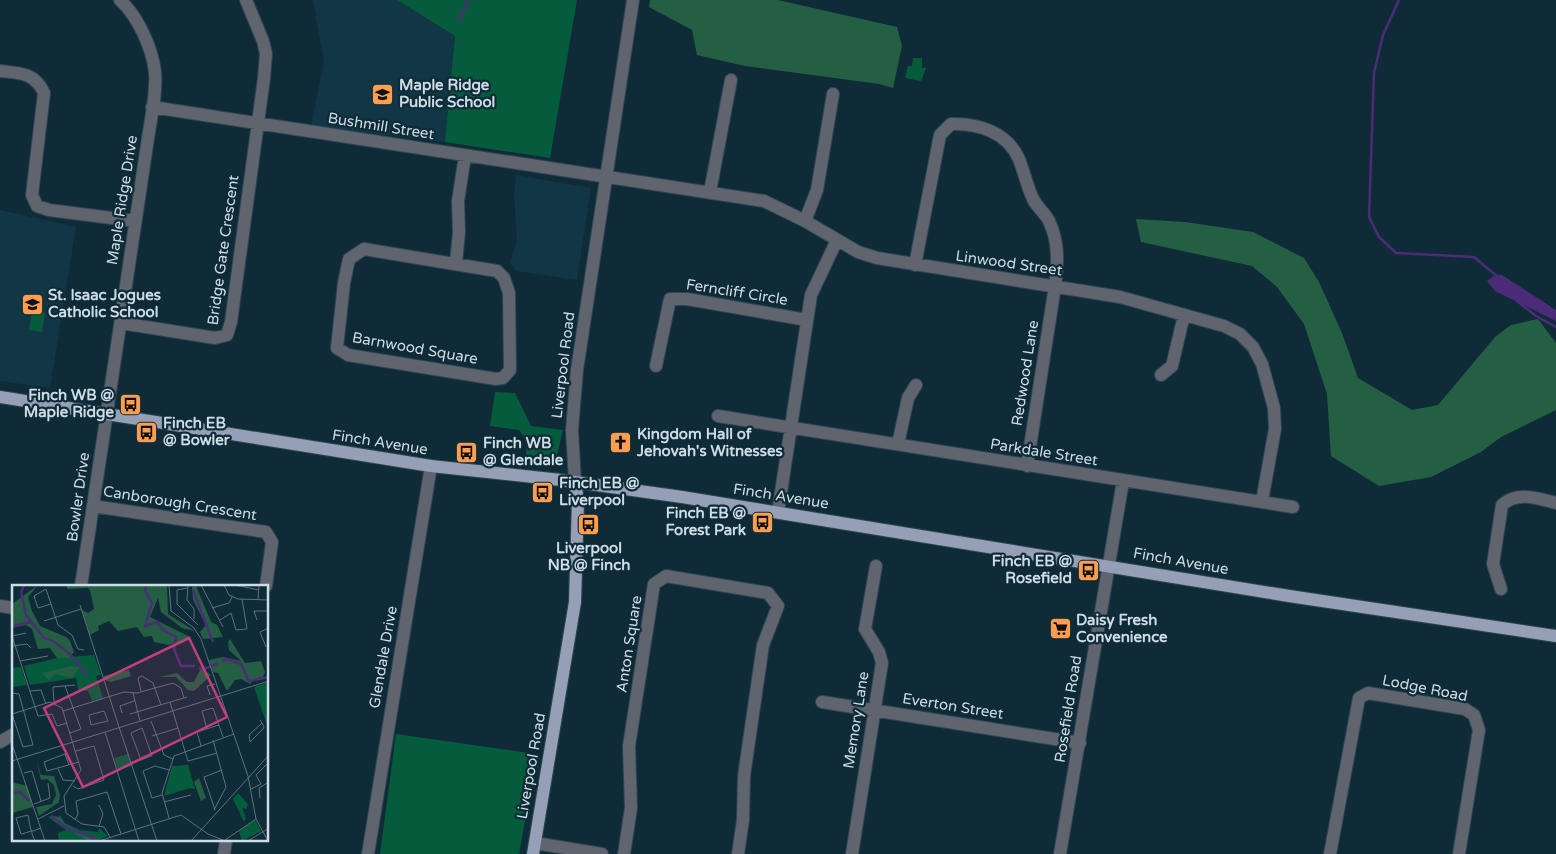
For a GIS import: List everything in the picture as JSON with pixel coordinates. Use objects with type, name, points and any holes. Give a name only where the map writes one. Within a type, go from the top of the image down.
[{"type":"main road","name":"Finch Avenue","points":[[0,397],[106,412],[268,442],[431,466],[574,482],[778,512],[1288,596],[1556,636]]},
{"type":"main road","name":"Liverpool Road","points":[[534,848],[575,602],[578,501],[574,482]]},
{"type":"street","name":"Maple Ridge Drive","points":[[106,412],[121,323],[152,107],[155,73],[149,50],[137,23],[120,0]]},
{"type":"street","points":[[246,0],[266,54],[258,122]]},
{"type":"street","name":"Liverpool Road","points":[[574,482],[572,430],[577,370],[633,0]]},
{"type":"street","points":[[0,71],[28,75],[39,81],[44,93],[32,195],[37,206],[49,210],[135,221]]},
{"type":"street","points":[[710,192],[731,80]]},
{"type":"street","points":[[804,221],[817,190],[833,94]]},
{"type":"street","name":"Bushmill Street","points":[[152,107],[606,177]]},
{"type":"street","name":"Bridge Gate Crescent","points":[[121,323],[215,338],[227,335],[231,322],[258,122]]},
{"type":"street","name":"Redwood Lane","points":[[915,265],[940,135],[951,124],[970,123],[988,129],[1006,141],[1018,157],[1034,200],[1048,220],[1056,242],[1058,264],[1056,286],[1027,466]]},
{"type":"street","points":[[456,263],[459,232],[458,201],[465,156]]},
{"type":"street","name":"Linwood Street","points":[[606,177],[764,201],[858,252],[877,258],[1120,296],[1224,326],[1240,334],[1253,347],[1262,364],[1274,408],[1275,429],[1262,501]]},
{"type":"street","points":[[778,512],[811,295],[837,240]]},
{"type":"street","name":"Barnwood Square","points":[[364,249],[456,263],[497,271],[504,278],[509,293],[510,370],[503,378],[496,379],[348,355],[337,348],[344,283],[349,259],[356,253],[364,249]]},
{"type":"street","name":"Ferncliff Circle","points":[[656,366],[670,299],[686,299],[807,320]]},
{"type":"street","points":[[1161,375],[1172,366],[1184,315]]},
{"type":"street","points":[[898,444],[908,398],[916,386]]},
{"type":"street","name":"Bowler Drive","points":[[81,585],[106,412]]},
{"type":"street","points":[[718,416],[791,428]]},
{"type":"street","name":"Parkdale Street","points":[[791,428],[1293,507]]},
{"type":"street","name":"Glendale Drive","points":[[368,854],[431,466]]},
{"type":"street","name":"Rosefield Road","points":[[1060,854],[1123,481]]},
{"type":"street","points":[[1501,589],[1493,564],[1502,505],[1509,498],[1526,496],[1556,503]]},
{"type":"street","name":"Canborough Crescent","points":[[93,506],[266,532],[272,542],[266,585]]},
{"type":"street","name":"Memory Lane","points":[[852,854],[882,663],[879,652],[865,629],[876,566]]},
{"type":"street","name":"Anton Square","points":[[624,854],[631,808],[629,746],[654,584],[666,576],[768,593],[778,606],[763,645],[744,776],[743,820],[738,854]]},
{"type":"street","name":"Lodge Road","points":[[1330,854],[1357,704],[1359,698],[1368,693],[1465,709],[1474,715],[1479,730],[1460,854]]},
{"type":"street","name":"Everton Street","points":[[822,702],[1080,743]]},
{"type":"street","points":[[0,742],[12,735]]},
{"type":"street","points":[[534,848],[602,854]]},
{"type":"shaded area","name":"Maple Ridge Public School","points":[[313,0],[397,0],[455,36],[445,142],[311,126],[324,62]]},
{"type":"shaded area","points":[[516,175],[591,188],[577,280],[516,271],[510,262],[517,241],[514,194]]},
{"type":"shaded area","name":"St. Isaac Jogues Catholic School","points":[[0,210],[76,227],[50,388],[0,381]]},
{"type":"shaded area","points":[[1495,275],[1502,275],[1556,310],[1556,321],[1495,291],[1487,281]]},
{"type":"green space","points":[[397,0],[577,0],[550,158],[445,142],[455,36]]},
{"type":"green space","points":[[650,0],[778,0],[897,27],[902,46],[893,88],[879,84],[745,66],[697,55],[692,30],[649,7]]},
{"type":"green space","points":[[913,58],[922,58],[922,68],[926,68],[921,81],[905,78],[908,66],[912,66]]},
{"type":"green space","points":[[1136,219],[1185,222],[1253,232],[1304,258],[1319,282],[1342,333],[1358,378],[1412,410],[1438,405],[1495,337],[1511,325],[1538,319],[1556,343],[1556,410],[1501,437],[1481,452],[1431,477],[1379,486],[1331,456],[1327,394],[1304,324],[1277,287],[1252,266],[1141,242]]},
{"type":"green space","points":[[32,311],[45,313],[42,332],[29,330]]},
{"type":"green space","points":[[495,392],[515,393],[531,426],[563,430],[556,460],[526,455],[527,441],[519,430],[490,426]]},
{"type":"green space","points":[[396,734],[537,754],[519,854],[380,854]]},
{"type":"waterway","points":[[458,21],[469,0]]},
{"type":"waterway","points":[[1399,0],[1383,35],[1374,73],[1369,217],[1379,237],[1396,253],[1474,257],[1498,277]]},
{"type":"waterway","points":[[1517,301],[1536,316],[1556,327]]},
{"type":"place","name":"Maple Ridge Public School","points":[[383,94]]},
{"type":"place","name":"St. Isaac Jogues Catholic School","points":[[32,304]]},
{"type":"place","name":"Finch WB @ Maple Ridge","points":[[130,404]]},
{"type":"place","name":"Finch EB @ Bowler","points":[[147,432]]},
{"type":"place","name":"Kingdom Hall of Jehovah's Witnesses","points":[[621,443]]},
{"type":"place","name":"Finch WB @ Glendale","points":[[467,452]]},
{"type":"place","name":"Finch EB @ Liverpool","points":[[543,492]]},
{"type":"place","name":"Finch EB @ Forest Park","points":[[762,522]]},
{"type":"place","name":"Liverpool NB @ Finch","points":[[589,525]]},
{"type":"place","name":"Finch EB @ Rosefield","points":[[1088,570]]},
{"type":"place","name":"Daisy Fresh Convenience","points":[[1060,629]]}]
